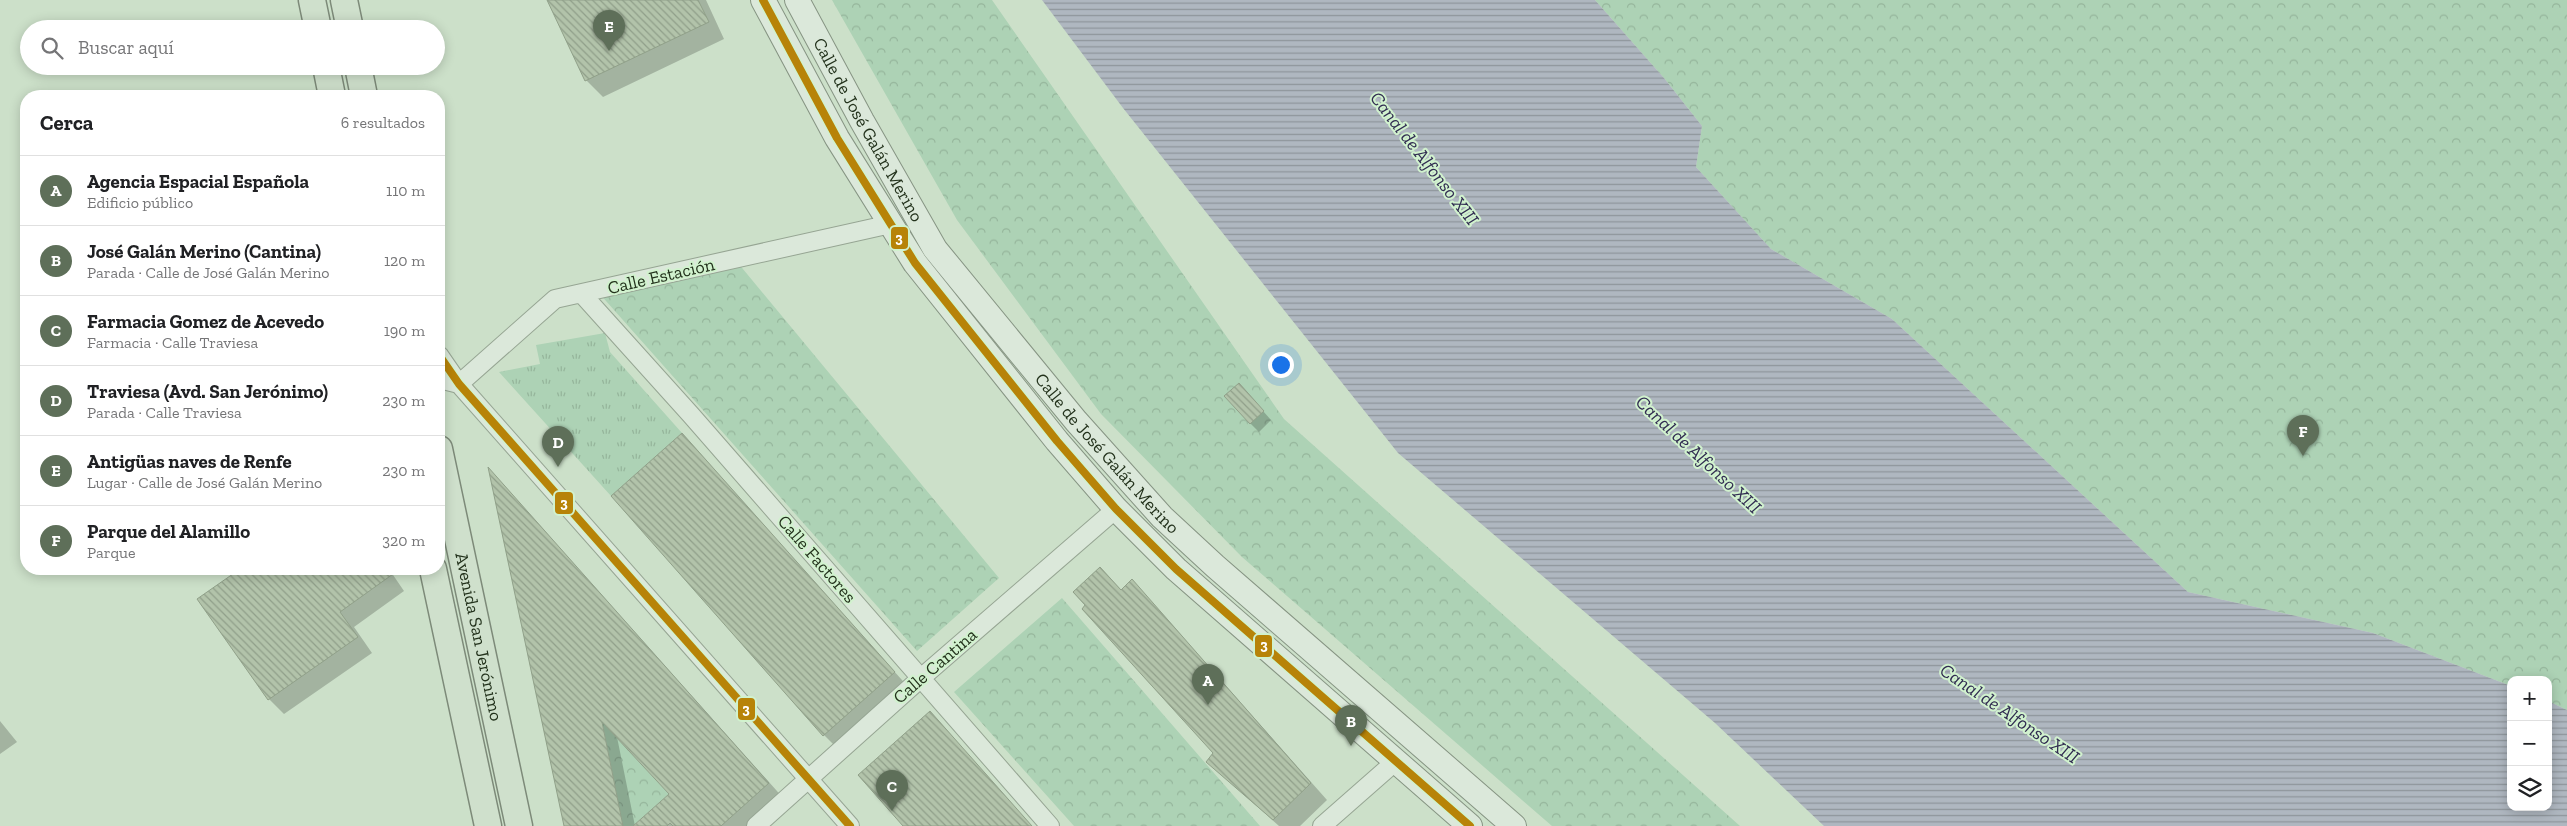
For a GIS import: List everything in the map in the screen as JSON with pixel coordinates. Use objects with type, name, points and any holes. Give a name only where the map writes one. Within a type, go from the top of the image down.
[{"type":"main road","points":[[312,0],[316,20]]},
{"type":"main road","points":[[344,0],[348,20]]},
{"type":"main road","name":"Calle de José Galán Merino","points":[[763,0],[837,138],[922,271],[1057,441],[1116,509],[1176,569],[1470,826]]},
{"type":"main road","name":"Calle de José Galán Merino","points":[[798,0],[862,121],[935,249],[1076,421],[1162,517],[1202,554],[1514,826]]},
{"type":"main road","points":[[328,75],[331,90]]},
{"type":"main road","points":[[360,75],[363,90]]},
{"type":"main road","name":"Avenida San Jerónimo","points":[[445,477],[519,826]]},
{"type":"main road","name":"Avenida San Jerónimo","points":[[434,575],[488,826]]},
{"type":"street","name":"Calle Estación","points":[[459,384],[556,299],[891,224]]},
{"type":"street","name":"Calle Factores","points":[[582,294],[1050,826]]},
{"type":"street","points":[[445,364],[459,384],[850,826]]},
{"type":"street","points":[[445,380],[459,384]]},
{"type":"street","name":"Calle Cantina","points":[[756,826],[921,678],[1116,509]]},
{"type":"street","points":[[1322,826],[1396,761]]},
{"type":"green space","points":[[832,0],[992,0],[1284,419],[1740,826],[1552,826],[1242,557],[1101,414],[957,220]]},
{"type":"green space","points":[[1595,0],[2567,0],[2567,710],[2552,703],[2552,676],[2507,676],[2507,684],[2373,633],[2188,592],[1892,319],[1771,249],[1696,167],[1702,126],[1664,78]]},
{"type":"green space","points":[[738,263],[999,578],[917,651],[598,292]]},
{"type":"green space","points":[[605,333],[610,352],[682,433],[611,496],[499,372],[540,364],[536,345]]},
{"type":"green space","points":[[1062,598],[1260,826],[1074,826],[954,692]]},
{"type":"green space","points":[[601,716],[617,738],[669,794],[633,826],[623,826]]},
{"type":"water","name":"Canal de Alfonso XIII","points":[[1042,0],[1595,0],[1664,78],[1702,126],[1696,167],[1771,249],[1892,319],[2188,592],[2373,633],[2507,684],[2507,811],[2552,811],[2552,703],[2567,710],[2567,826],[1824,826],[1715,723],[1398,453],[1123,108]]},
{"type":"building","points":[[547,0],[698,0],[709,22],[585,81]]},
{"type":"building","points":[[1239,383],[1264,411],[1250,424],[1224,396]]},
{"type":"building","points":[[682,433],[895,672],[823,736],[611,496]]},
{"type":"building","points":[[488,467],[769,783],[721,826],[673,826],[670,823],[667,826],[633,826],[669,794],[602,722],[623,826],[564,826]]},
{"type":"building","points":[[1100,567],[1121,590],[1132,579],[1311,783],[1273,820],[1206,762],[1213,753],[1082,609],[1085,605],[1073,592]]},
{"type":"building","points":[[231,575],[392,575],[340,612],[358,637],[268,700],[197,599]]},
{"type":"building","points":[[930,711],[1032,826],[903,826],[858,775]]},
{"type":"transit line","name":"3","points":[[763,0],[837,138],[915,263],[1057,441],[1116,509],[1176,569],[1470,826]]},
{"type":"transit line","name":"3","points":[[445,364],[459,384],[850,826]]},
{"type":"place","name":"Antigüas naves de Renfe","points":[[609,51]]},
{"type":"place","name":"Parque del Alamillo","points":[[2303,456]]},
{"type":"place","name":"Traviesa (Avd. San Jerónimo)","points":[[558,467]]},
{"type":"place","name":"Agencia Espacial Española","points":[[1208,705]]},
{"type":"place","name":"José Galán Merino (Cantina)","points":[[1351,746]]},
{"type":"place","name":"Farmacia Gomez de Acevedo","points":[[892,811]]}]
